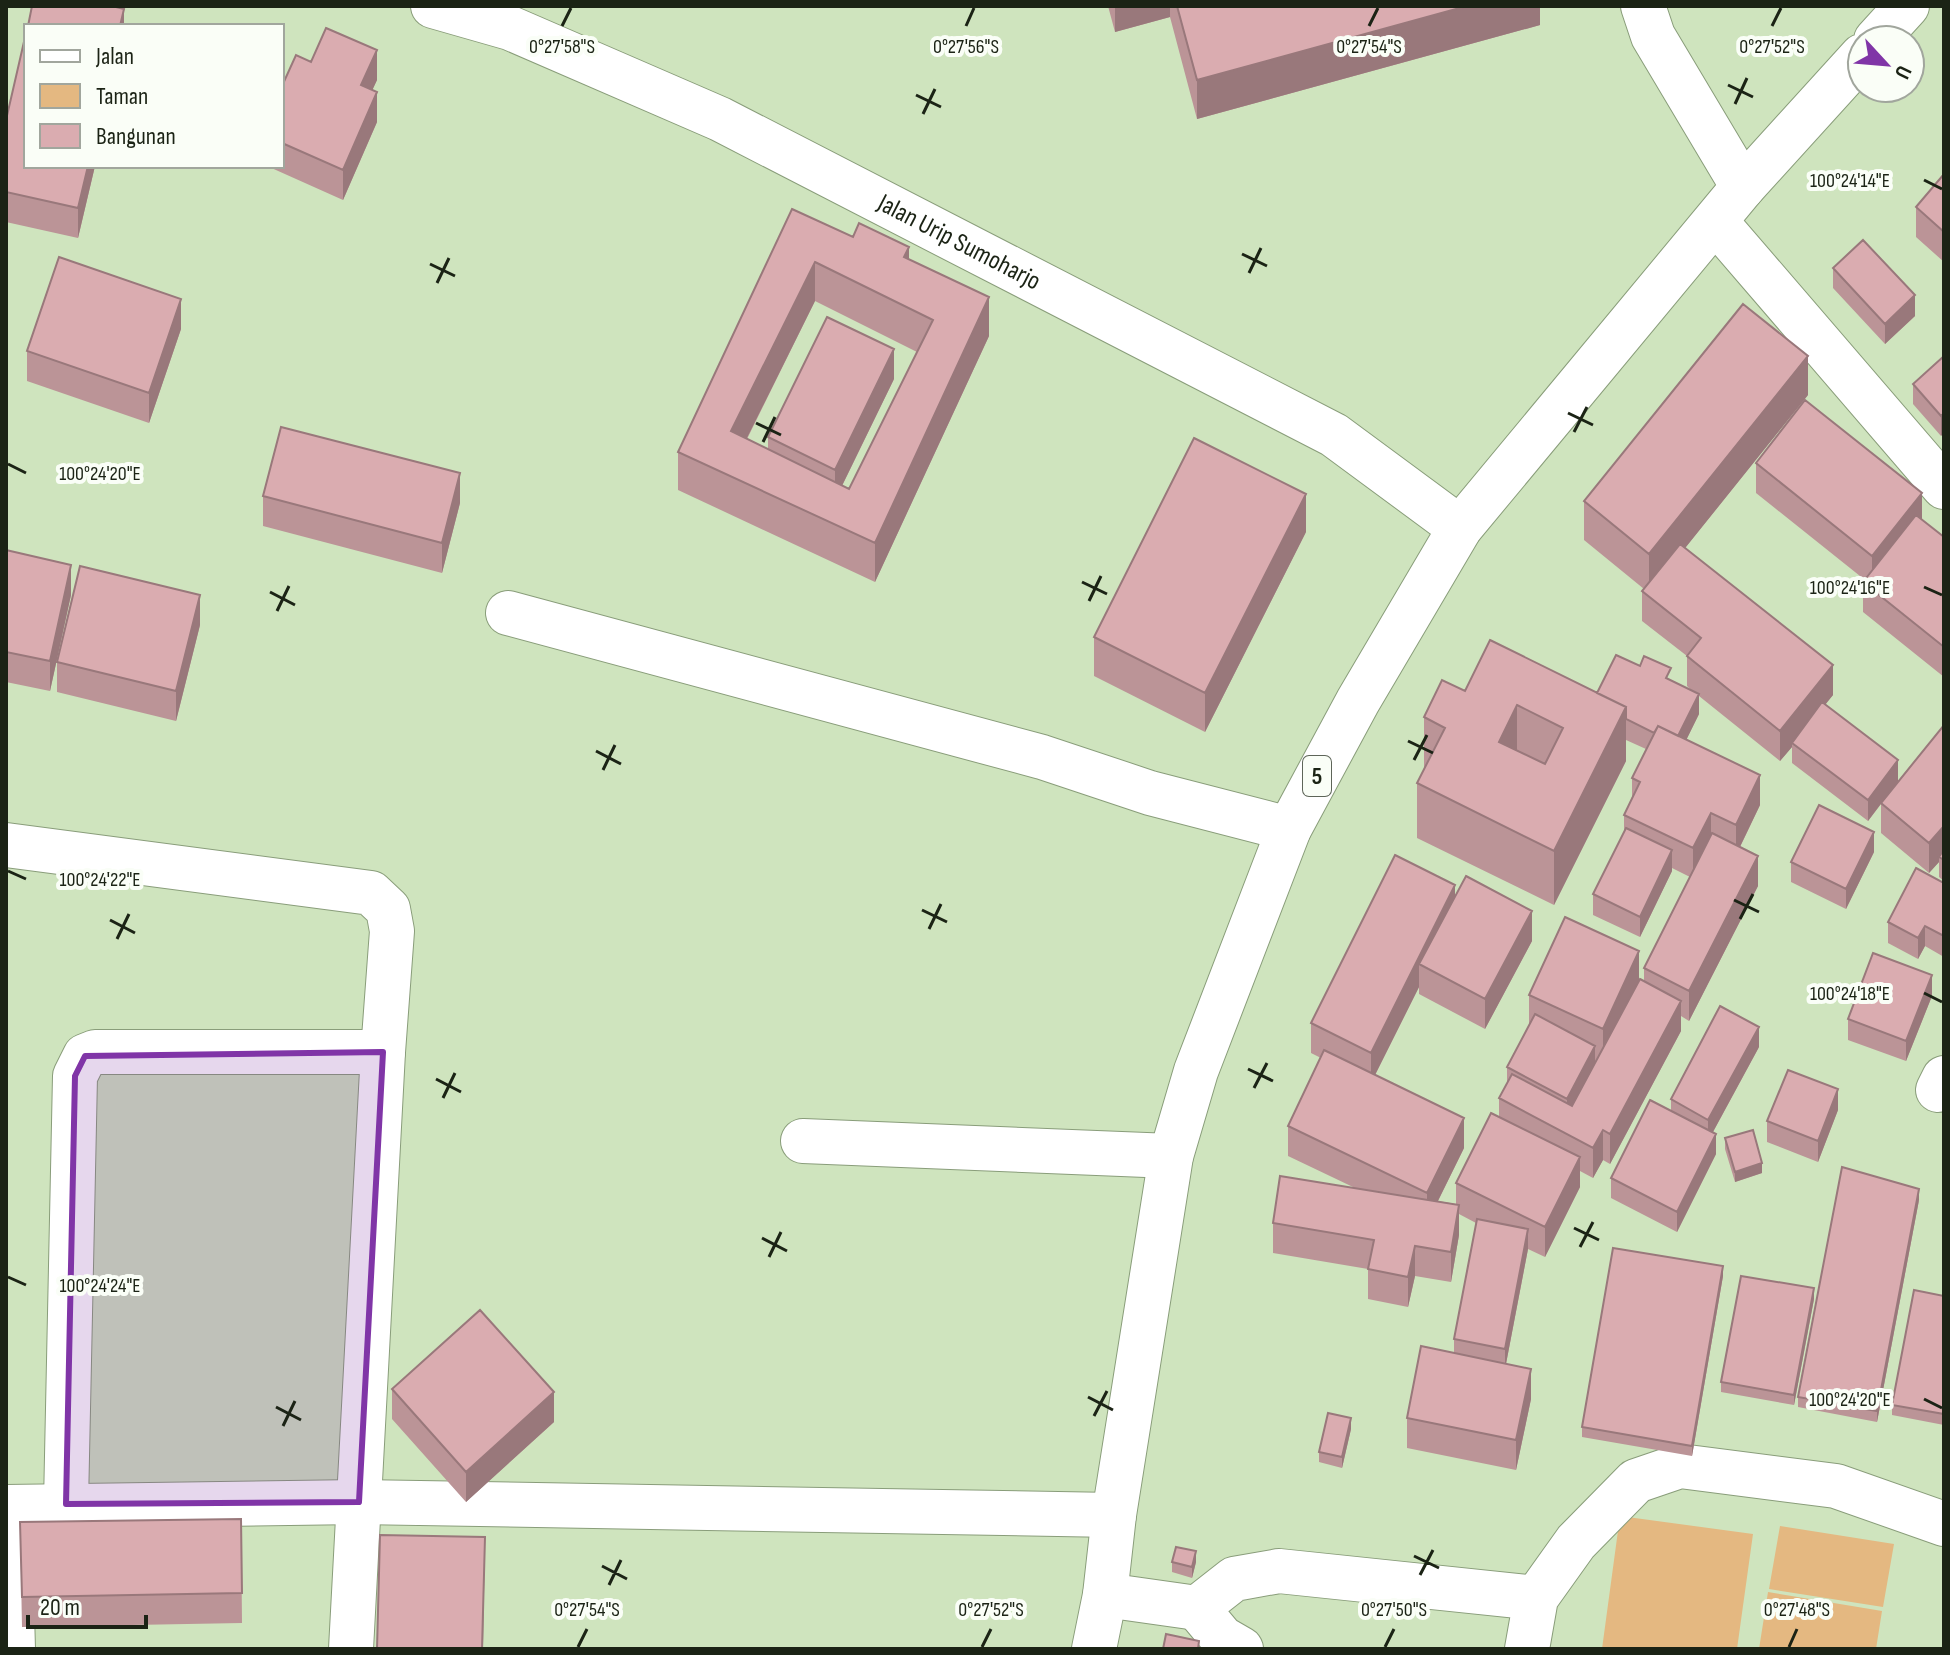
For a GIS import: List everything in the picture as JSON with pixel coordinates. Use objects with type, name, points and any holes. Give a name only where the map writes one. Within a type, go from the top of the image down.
[{"type":"main road","name":"Jalan Urip Sumoharjo","points":[[433,6],[510,28],[720,119],[1334,435],[1460,528]]},
{"type":"main road","points":[[1643,6],[1653,36],[1743,187]]},
{"type":"main road","points":[[1891,24],[1907,6]]},
{"type":"main road","name":"5","points":[[1094,1649],[1105,1595],[1114,1515],[1171,1156],[1196,1071],[1289,829],[1358,701],[1460,528],[1743,187],[1846,74]]},
{"type":"main road","points":[[1716,222],[1944,487]]},
{"type":"main road","points":[[508,613],[1042,757],[1150,793],[1289,829]]},
{"type":"main road","points":[[6,845],[371,893],[388,909],[392,931],[351,1649]]},
{"type":"main road","points":[[66,1504],[75,1076],[85,1056],[95,1052],[383,1052]]},
{"type":"main road","points":[[803,1141],[1171,1156]]},
{"type":"main road","points":[[1527,1649],[1536,1598],[1576,1542],[1636,1481],[1680,1466],[1836,1486],[1944,1524]]},
{"type":"main road","points":[[13,1649],[8,1507],[359,1502],[1114,1515]]},
{"type":"main road","points":[[1197,1608],[1234,1579],[1279,1571],[1536,1598]]},
{"type":"main road","points":[[1105,1595],[1197,1608],[1222,1638],[1241,1649]]},
{"type":"highlighted area","points":[[383,1052],[359,1502],[66,1504],[75,1076],[85,1056]]},
{"type":"green space","points":[[1620,1516],[1753,1534],[1737,1649],[1602,1649]]},
{"type":"green space","points":[[1780,1526],[1894,1544],[1883,1607],[1769,1589]]},
{"type":"green space","points":[[1768,1592],[1882,1611],[1876,1649],[1759,1649]]},
{"type":"building","points":[[32,6],[112,6],[124,9],[120,24],[28,24]]},
{"type":"building","points":[[1177,6],[1467,6],[1197,80]]},
{"type":"building","points":[[326,28],[377,50],[361,85],[377,92],[343,170],[284,144],[284,82],[296,55],[311,62]]},
{"type":"building","points":[[24,42],[24,168],[88,168],[78,208],[6,192],[6,120]]},
{"type":"building","points":[[1944,174],[1944,232],[1916,207]]},
{"type":"building","points":[[792,209],[853,237],[859,223],[909,247],[904,257],[989,297],[875,543],[678,452]],"holes":[[[815,262],[933,320],[849,489],[731,431]]]},
{"type":"building","points":[[1863,240],[1915,295],[1885,324],[1833,268]]},
{"type":"building","points":[[59,257],[181,299],[149,393],[27,351]]},
{"type":"building","points":[[1743,304],[1808,356],[1649,554],[1584,501]]},
{"type":"building","points":[[827,317],[894,349],[835,470],[768,437]]},
{"type":"building","points":[[1944,356],[1944,413],[1941,416],[1913,384]]},
{"type":"building","points":[[1805,400],[1922,493],[1872,556],[1756,463]]},
{"type":"building","points":[[281,427],[460,473],[442,543],[263,496]]},
{"type":"building","points":[[1194,438],[1306,494],[1205,693],[1094,637]]},
{"type":"building","points":[[1916,515],[1944,537],[1944,647],[1863,582]]},
{"type":"building","points":[[1680,544],[1833,665],[1780,731],[1687,656],[1701,638],[1642,591]]},
{"type":"building","points":[[6,550],[71,565],[50,661],[6,652]]},
{"type":"building","points":[[80,566],[200,595],[176,691],[57,662]]},
{"type":"building","points":[[1490,640],[1626,707],[1554,851],[1417,783],[1445,728],[1424,717],[1442,680],[1465,691]],"holes":[[[1517,705],[1563,728],[1545,764],[1499,742]]]},
{"type":"building","points":[[1616,655],[1640,666],[1644,656],[1671,668],[1666,678],[1699,694],[1678,736],[1658,726],[1654,733],[1626,719],[1626,707],[1597,693]]},
{"type":"building","points":[[1822,702],[1898,760],[1868,800],[1792,743]]},
{"type":"building","points":[[1944,725],[1944,826],[1929,843],[1881,803]]},
{"type":"building","points":[[1658,726],[1760,775],[1736,825],[1711,813],[1693,848],[1624,815],[1640,782],[1632,778]]},
{"type":"building","points":[[1819,805],[1874,832],[1846,889],[1791,862]]},
{"type":"building","points":[[1626,828],[1672,850],[1640,917],[1593,894]]},
{"type":"building","points":[[1712,833],[1758,856],[1689,991],[1644,968]]},
{"type":"building","points":[[1395,855],[1455,885],[1371,1053],[1311,1023]]},
{"type":"building","points":[[1916,868],[1944,883],[1944,936],[1925,926],[1918,938],[1888,922]]},
{"type":"building","points":[[1466,876],[1532,911],[1485,999],[1419,964]]},
{"type":"building","points":[[1565,917],[1639,951],[1603,1029],[1529,995]]},
{"type":"building","points":[[1873,953],[1932,975],[1906,1041],[1848,1019]]},
{"type":"building","points":[[1640,979],[1681,1001],[1610,1134],[1603,1130],[1593,1148],[1499,1098],[1512,1074],[1572,1106]]},
{"type":"building","points":[[1720,1006],[1759,1027],[1708,1120],[1671,1099]]},
{"type":"building","points":[[1535,1014],[1595,1046],[1567,1099],[1507,1067]]},
{"type":"building","points":[[1324,1050],[1464,1118],[1427,1193],[1288,1126]]},
{"type":"building","points":[[1788,1070],[1838,1089],[1818,1141],[1767,1121]]},
{"type":"building","points":[[1650,1100],[1716,1134],[1677,1212],[1611,1178]]},
{"type":"building","points":[[1491,1113],[1580,1157],[1545,1227],[1456,1183]]},
{"type":"building","points":[[1753,1130],[1762,1163],[1735,1172],[1725,1138]]},
{"type":"building","points":[[1842,1167],[1919,1189],[1877,1411],[1798,1397]]},
{"type":"building","points":[[1280,1176],[1459,1205],[1451,1252],[1415,1246],[1408,1277],[1368,1269],[1374,1240],[1273,1223]]},
{"type":"building","points":[[1477,1219],[1528,1229],[1505,1349],[1454,1339]]},
{"type":"building","points":[[1613,1248],[1723,1266],[1692,1446],[1582,1427]]},
{"type":"building","points":[[1741,1276],[1814,1288],[1794,1395],[1721,1382]]},
{"type":"building","points":[[1914,1290],[1944,1296],[1944,1414],[1892,1405]]},
{"type":"building","points":[[480,1310],[554,1392],[466,1472],[392,1389]]},
{"type":"building","points":[[1421,1346],[1531,1369],[1516,1440],[1407,1418]]},
{"type":"building","points":[[1328,1413],[1351,1418],[1342,1457],[1319,1452]]},
{"type":"building","points":[[241,1519],[242,1593],[22,1597],[20,1522]]},
{"type":"building","points":[[380,1535],[485,1537],[482,1649],[377,1649]]},
{"type":"building","points":[[1176,1547],[1196,1551],[1192,1567],[1172,1562]]},
{"type":"building","points":[[1166,1634],[1199,1641],[1198,1649],[1163,1649]]}]
